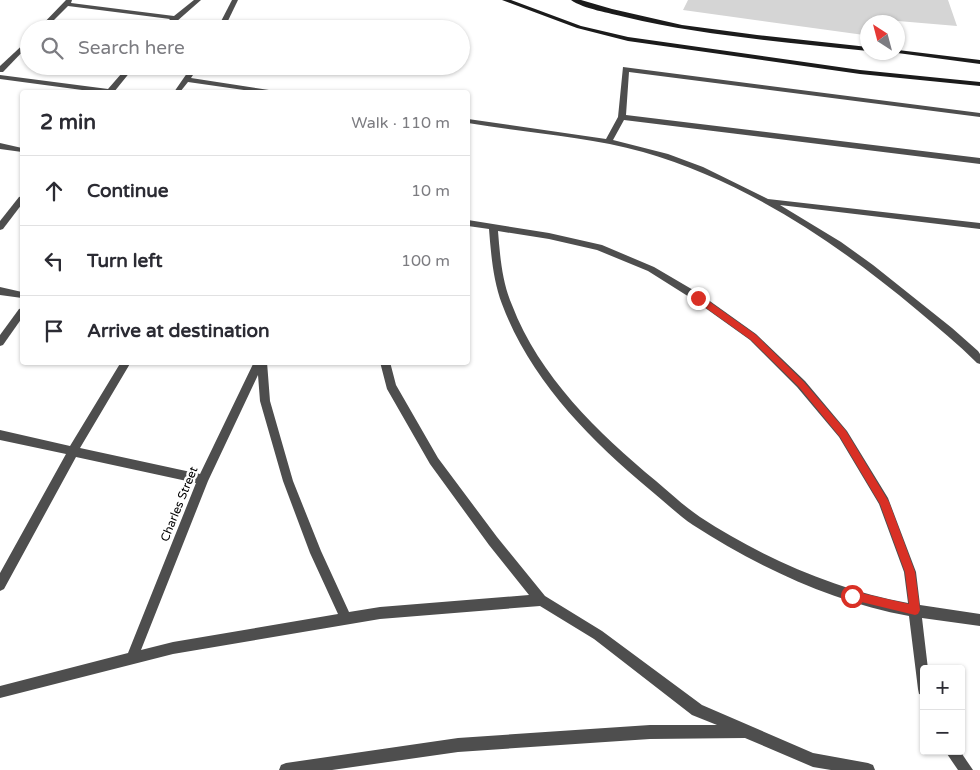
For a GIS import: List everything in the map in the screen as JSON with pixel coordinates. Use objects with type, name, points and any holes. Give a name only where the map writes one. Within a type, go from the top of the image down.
[{"type":"street","points":[[50,20],[68,2],[175,18],[198,0]]},
{"type":"street","points":[[225,20],[235,0]]},
{"type":"street","points":[[505,0],[579,27],[628,39],[860,72],[980,84]]},
{"type":"street","points":[[574,0],[606,11],[688,26],[860,48]]},
{"type":"street","points":[[0,70],[20,50]]},
{"type":"street","points":[[905,53],[980,62]]},
{"type":"street","points":[[608,142],[622,118],[626,69],[980,115]]},
{"type":"street","points":[[112,90],[124,75]]},
{"type":"street","points":[[178,90],[190,75]]},
{"type":"street","points":[[0,77],[95,90]]},
{"type":"street","points":[[186,80],[255,90]]},
{"type":"street","points":[[622,118],[980,161]]},
{"type":"street","points":[[470,121],[608,142],[665,156],[715,176],[824,235],[902,291],[980,360]]},
{"type":"street","points":[[0,146],[20,150]]},
{"type":"street","points":[[764,201],[980,226]]},
{"type":"street","points":[[0,227],[20,202]]},
{"type":"street","points":[[470,222],[599,247],[650,269],[698,298],[753,337],[801,384],[843,434],[884,502],[910,572],[921,665]]},
{"type":"street","points":[[493,227],[496,259],[507,304],[534,359],[577,413],[633,469],[696,520],[774,564],[852,596],[915,610],[980,620]]},
{"type":"street","points":[[0,291],[20,295]]},
{"type":"street","points":[[0,342],[20,315]]},
{"type":"street","points":[[0,585],[73,451],[124,365]]},
{"type":"street","name":"Charles Street","points":[[132,658],[203,480],[259,365]]},
{"type":"street","points":[[260,365],[265,401],[288,481],[316,553],[346,619]]},
{"type":"street","points":[[385,365],[391,386],[434,460],[493,541],[540,600],[598,636],[697,710],[813,760],[868,770]]},
{"type":"street","points":[[0,435],[203,480]]},
{"type":"street","points":[[0,692],[173,648],[380,614],[540,600]]},
{"type":"street","points":[[286,770],[458,745],[650,732],[748,732]]},
{"type":"street","points":[[955,755],[966,770]]},
{"type":"shaded area","points":[[688,0],[948,0],[957,26],[905,22],[905,15],[860,15],[860,34],[683,10]]},
{"type":"route","points":[[698,298],[753,337],[801,384],[843,434],[884,502],[910,572],[915,610],[852,596]]}]
